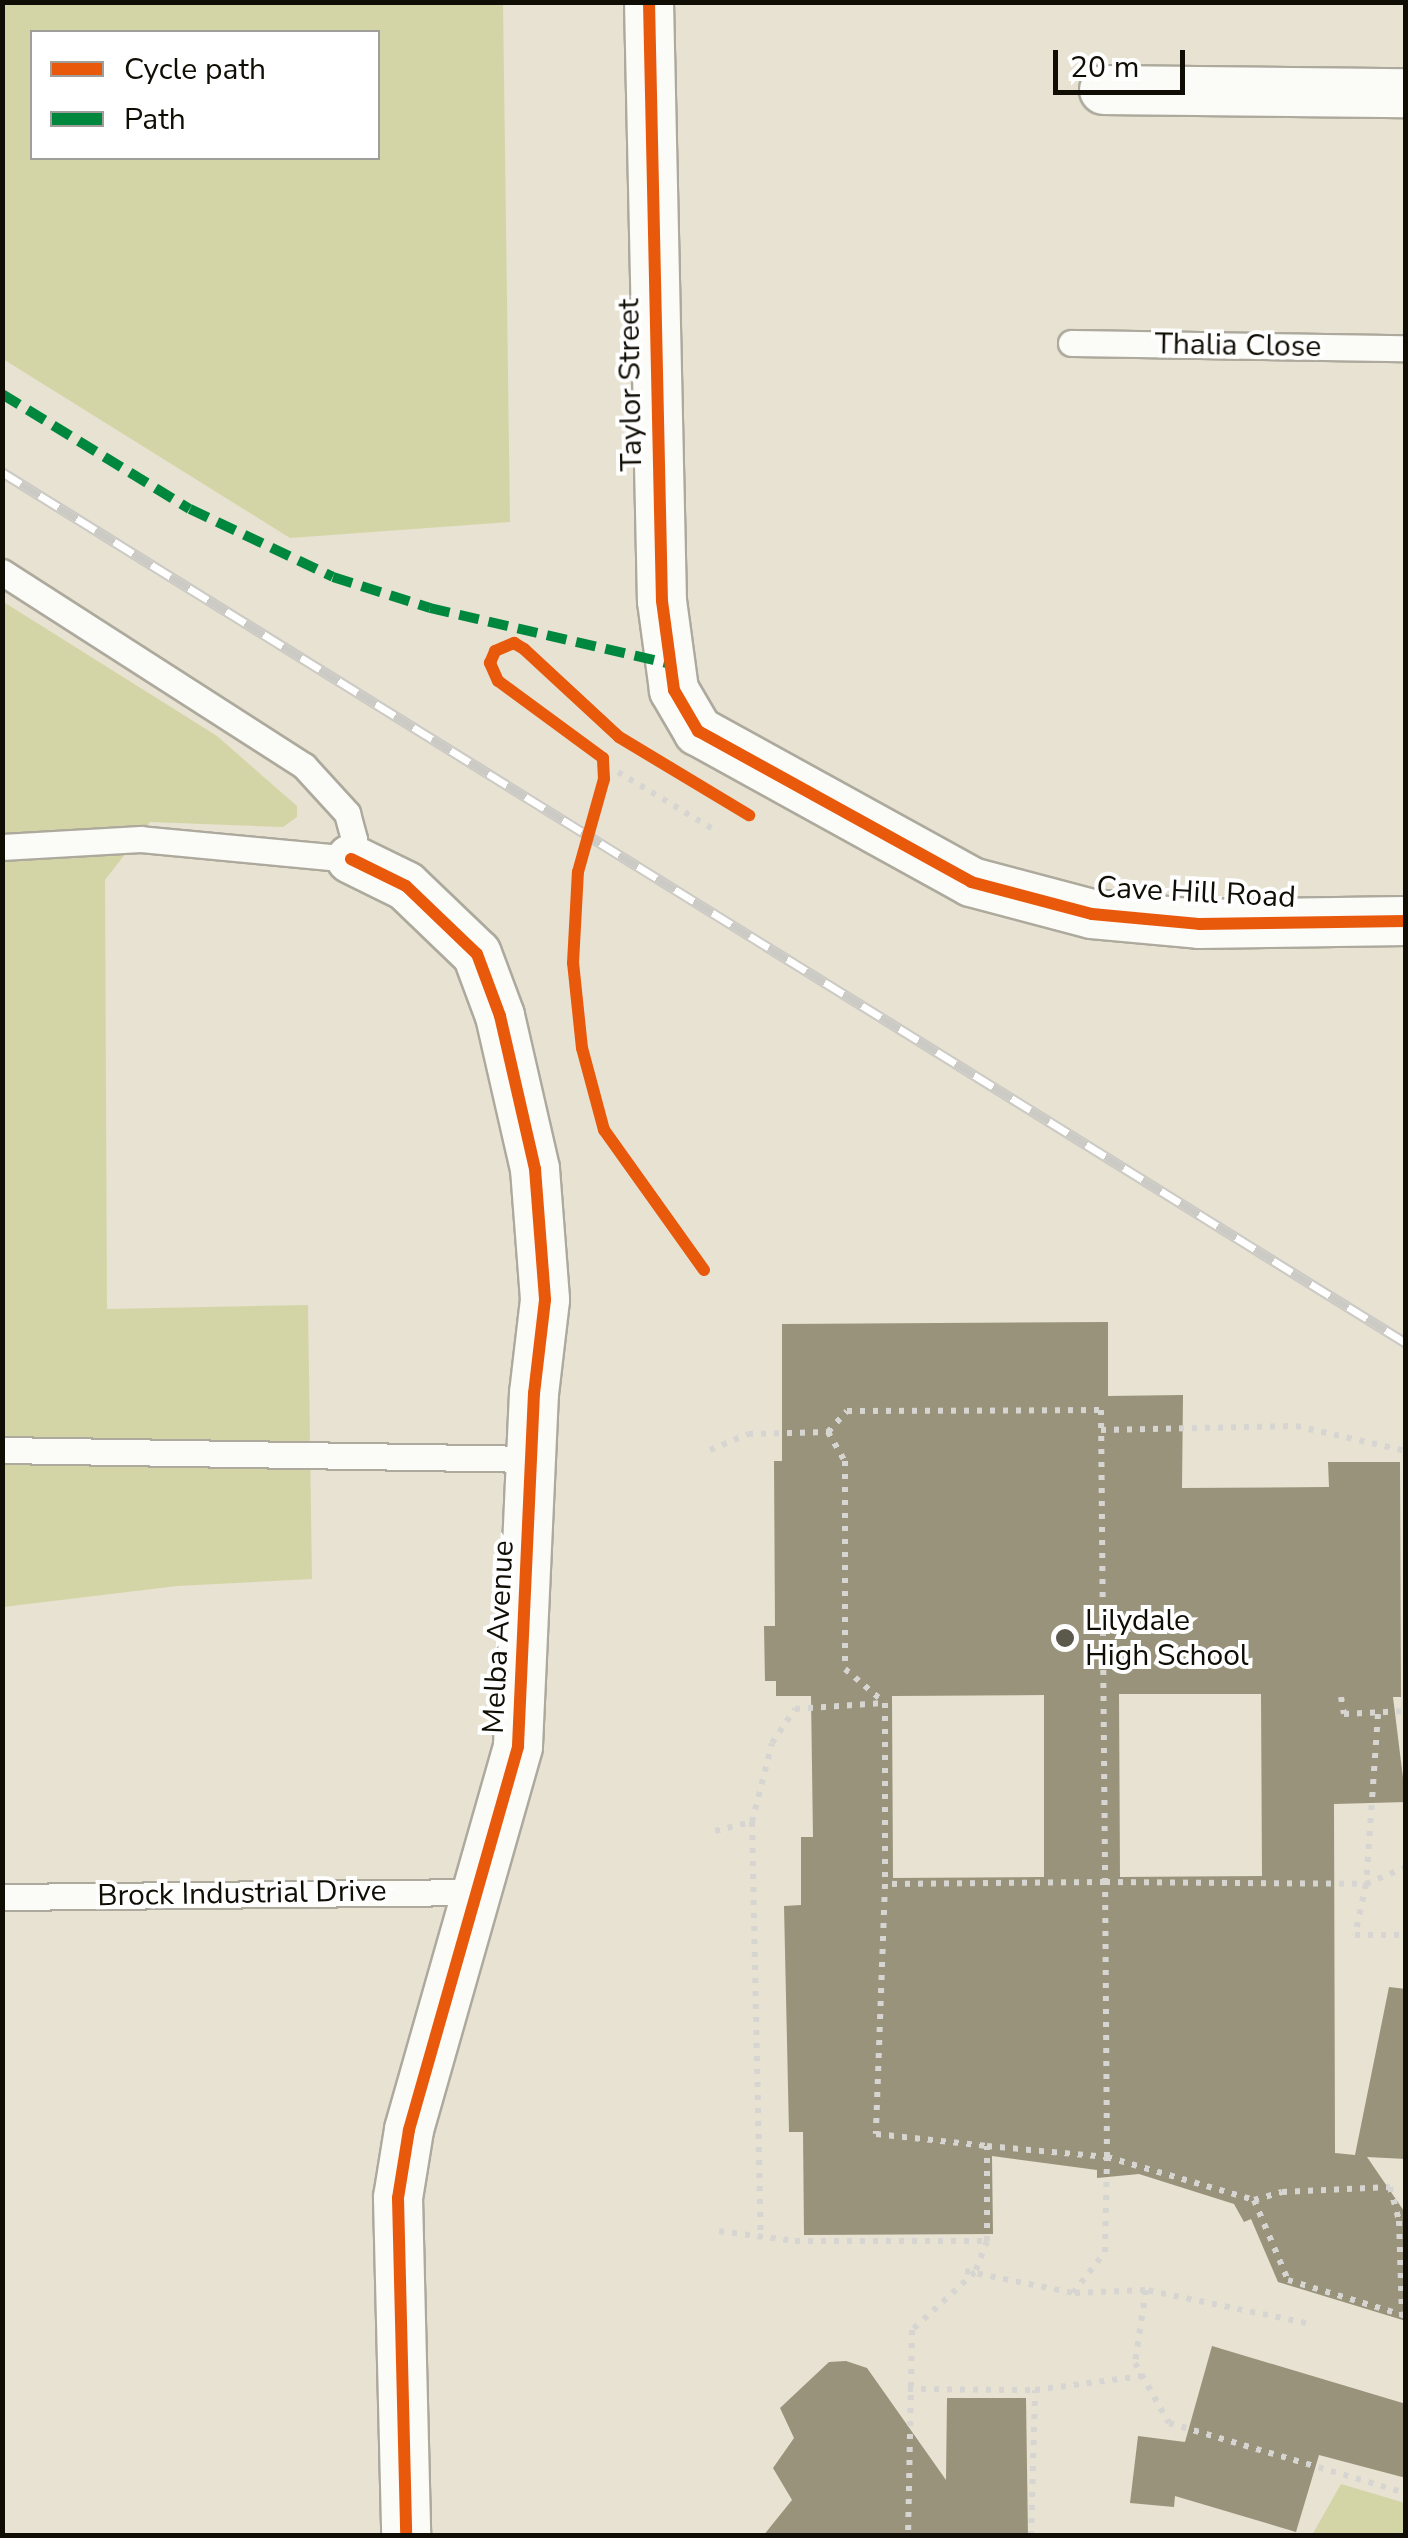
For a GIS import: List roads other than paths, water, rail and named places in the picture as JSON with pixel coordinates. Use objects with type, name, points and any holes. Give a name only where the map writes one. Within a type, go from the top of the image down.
[{"type":"street","name":"Taylor Street","points":[[649,2],[662,601],[674,690],[698,731],[723,746]]},
{"type":"street","points":[[1104,90],[1406,93]]},
{"type":"street","name":"Cave Hill Road","points":[[723,746],[971,882],[1092,914],[1199,924],[1406,921]]},
{"type":"street","name":"Melba Avenue","points":[[352,859],[406,886],[477,954],[500,1016],[535,1169],[543,1282],[530,1459],[526,1687],[518,1746],[482,1892],[430,2050],[398,2198],[406,2536]]},
{"type":"lane","name":"Thalia Close","points":[[1071,343],[1406,348]]},
{"type":"lane","points":[[2,572],[304,766],[347,813],[352,859],[142,839],[2,847]]},
{"type":"lane","points":[[2,1450],[530,1459]]},
{"type":"lane","name":"Brock Industrial Drive","points":[[2,1898],[482,1892]]},
{"type":"railway","points":[[2,472],[1406,1343]]},
{"type":"place","name":"Lilydale High School","points":[[1065,1638]]}]
